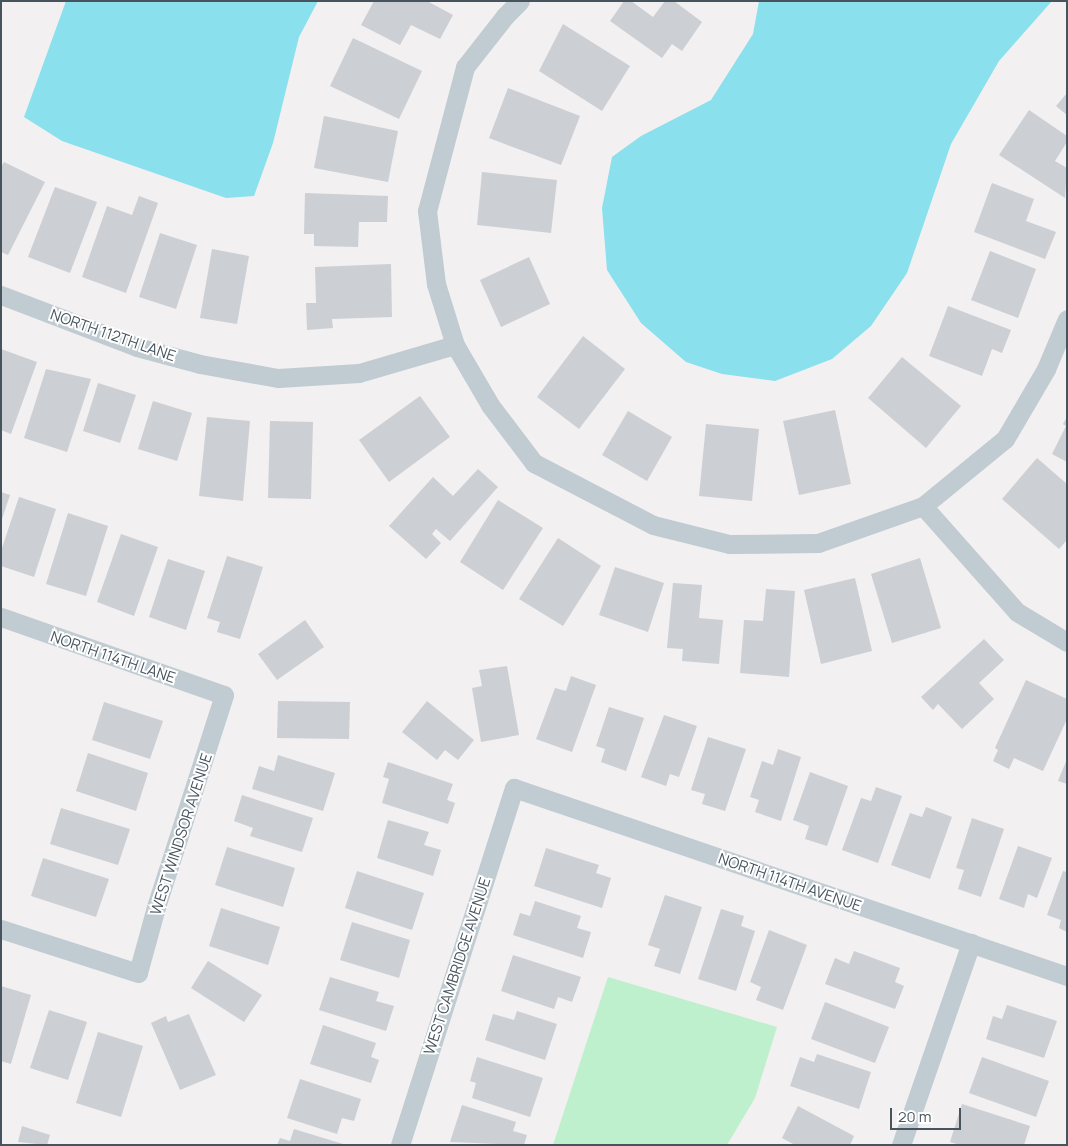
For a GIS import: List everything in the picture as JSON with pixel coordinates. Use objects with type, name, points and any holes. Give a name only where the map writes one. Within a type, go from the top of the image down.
[{"type":"street","points":[[520,1],[465,67],[427,211],[436,284],[456,345],[490,405],[534,463],[653,525],[729,544],[818,543],[923,506],[1005,439],[1046,369],[1067,319]]},
{"type":"street","name":"NORTH 112TH LANE","points":[[1,295],[137,347],[200,364],[278,378],[359,372],[456,345]]},
{"type":"street","points":[[923,506],[1017,612],[1067,642]]},
{"type":"street","name":"NORTH 114TH LANE","points":[[1,617],[224,695]]},
{"type":"street","name":"WEST WINDSOR AVENUE","points":[[1,930],[138,973],[156,907],[224,695]]},
{"type":"street","name":"NORTH 114TH AVENUE","points":[[514,788],[1067,976]]},
{"type":"street","name":"WEST CAMBRIDGE AVENUE","points":[[400,1145],[514,788]]},
{"type":"street","points":[[901,1145],[971,942]]},
{"type":"green space","points":[[608,977],[777,1027],[755,1098],[727,1145],[553,1145]]},
{"type":"water","points":[[66,1],[318,1],[299,37],[273,143],[254,196],[226,198],[62,141],[24,117]]},
{"type":"water","points":[[759,1],[1052,1],[999,61],[951,144],[907,273],[871,326],[832,359],[775,381],[722,374],[686,362],[641,323],[607,270],[602,208],[612,157],[641,136],[711,100],[753,34]]},
{"type":"building","points":[[374,1],[427,1],[453,15],[440,39],[411,25],[400,45],[361,25]]},
{"type":"building","points":[[624,1],[631,1],[653,17],[665,1],[674,1],[702,22],[682,51],[672,44],[662,58],[610,21]]},
{"type":"building","points":[[563,24],[630,66],[602,111],[539,71]]},
{"type":"building","points":[[353,38],[422,71],[399,119],[330,86]]},
{"type":"building","points":[[508,88],[580,116],[561,165],[489,138]]},
{"type":"building","points":[[1067,93],[1067,115],[1056,106]]},
{"type":"building","points":[[1029,110],[1067,136],[1067,142],[1055,161],[1067,168],[1065,198],[999,155]]},
{"type":"building","points":[[324,116],[398,131],[388,182],[314,168]]},
{"type":"building","points":[[4,162],[45,182],[8,255],[1,252],[1,167]]},
{"type":"building","points":[[482,172],[557,180],[551,233],[477,225]]},
{"type":"building","points":[[992,183],[1034,199],[1026,221],[1056,232],[1045,259],[974,232]]},
{"type":"building","points":[[55,187],[97,202],[70,273],[28,257]]},
{"type":"building","points":[[305,193],[388,196],[387,222],[359,222],[358,247],[314,246],[314,234],[304,234]]},
{"type":"building","points":[[139,196],[158,203],[126,293],[82,277],[107,206],[132,215]]},
{"type":"building","points":[[160,233],[197,245],[176,309],[139,297]]},
{"type":"building","points":[[212,249],[249,256],[237,324],[200,318]]},
{"type":"building","points":[[990,251],[1036,269],[1018,318],[971,300]]},
{"type":"building","points":[[529,257],[550,304],[501,327],[480,280]]},
{"type":"building","points":[[391,264],[392,317],[332,319],[333,328],[307,330],[306,303],[316,303],[315,267]]},
{"type":"building","points":[[948,306],[1011,330],[1002,353],[992,349],[982,376],[929,356]]},
{"type":"building","points":[[583,336],[625,369],[579,429],[537,397]]},
{"type":"building","points":[[1,349],[37,362],[11,434],[1,430]]},
{"type":"building","points":[[902,357],[961,406],[926,448],[868,398]]},
{"type":"building","points":[[46,369],[91,379],[67,452],[24,438]]},
{"type":"building","points":[[98,383],[136,395],[120,443],[83,431]]},
{"type":"building","points":[[420,396],[450,437],[389,482],[359,440]]},
{"type":"building","points":[[153,401],[192,413],[177,461],[138,449]]},
{"type":"building","points":[[835,410],[851,484],[799,495],[783,421]]},
{"type":"building","points":[[628,411],[672,437],[647,481],[602,455]]},
{"type":"building","points":[[207,417],[250,421],[243,501],[199,496]]},
{"type":"building","points":[[1067,417],[1067,462],[1052,454],[1066,426],[1063,424]]},
{"type":"building","points":[[270,421],[313,422],[311,499],[268,498]]},
{"type":"building","points":[[706,424],[759,429],[752,501],[699,496]]},
{"type":"building","points":[[1037,458],[1067,484],[1067,540],[1059,549],[1002,499]]},
{"type":"building","points":[[478,469],[498,487],[450,541],[436,529],[432,534],[441,543],[426,559],[389,526],[433,477],[453,496]]},
{"type":"building","points":[[1,492],[10,495],[2,519],[1,519]]},
{"type":"building","points":[[19,497],[56,509],[34,577],[1,566],[1,551]]},
{"type":"building","points":[[498,500],[543,528],[503,590],[460,562]]},
{"type":"building","points":[[68,513],[108,526],[86,596],[46,584]]},
{"type":"building","points":[[121,534],[158,547],[134,616],[97,602]]},
{"type":"building","points":[[558,538],[601,566],[563,626],[519,599]]},
{"type":"building","points":[[227,556],[263,567],[240,639],[217,632],[220,622],[207,618]]},
{"type":"building","points":[[920,558],[941,628],[892,643],[871,574]]},
{"type":"building","points":[[168,559],[205,571],[186,630],[149,617]]},
{"type":"building","points":[[615,567],[664,583],[648,632],[599,615]]},
{"type":"building","points":[[855,578],[872,651],[821,664],[804,590]]},
{"type":"building","points":[[673,583],[702,585],[699,618],[723,620],[719,664],[682,661],[683,649],[667,648]]},
{"type":"building","points":[[766,589],[795,591],[789,677],[740,673],[744,620],[763,621]]},
{"type":"building","points":[[305,620],[324,647],[277,680],[258,654]]},
{"type":"building","points":[[984,639],[1004,660],[979,683],[994,699],[962,729],[938,704],[933,710],[921,697]]},
{"type":"building","points":[[507,666],[519,735],[481,742],[472,688],[482,686],[479,670]]},
{"type":"building","points":[[571,676],[596,685],[572,752],[536,739],[555,688],[566,691]]},
{"type":"building","points":[[1026,680],[1067,699],[1067,719],[1043,771],[1014,758],[1009,769],[993,761],[998,750],[995,748]]},
{"type":"building","points":[[278,701],[350,702],[349,739],[277,738]]},
{"type":"building","points":[[427,701],[474,740],[458,760],[445,750],[437,760],[402,732]]},
{"type":"building","points":[[104,702],[163,721],[150,759],[92,740]]},
{"type":"building","points":[[609,707],[644,718],[626,771],[601,762],[605,749],[596,746]]},
{"type":"building","points":[[664,715],[697,726],[679,777],[670,774],[666,786],[641,777]]},
{"type":"building","points":[[708,737],[746,749],[725,811],[702,804],[705,794],[691,790]]},
{"type":"building","points":[[778,749],[801,757],[781,821],[755,812],[759,800],[750,797],[762,761],[773,765]]},
{"type":"building","points":[[88,753],[148,773],[136,811],[76,791]]},
{"type":"building","points":[[278,755],[335,773],[323,811],[252,789],[259,766],[274,771]]},
{"type":"building","points":[[1067,759],[1067,784],[1058,781]]},
{"type":"building","points":[[388,762],[453,784],[447,800],[455,803],[448,824],[382,803],[389,779],[383,777]]},
{"type":"building","points":[[810,772],[848,786],[827,846],[805,839],[809,826],[793,820]]},
{"type":"building","points":[[876,787],[902,796],[878,863],[842,850],[861,798],[871,801]]},
{"type":"building","points":[[242,795],[313,818],[302,852],[250,836],[253,828],[234,821]]},
{"type":"building","points":[[926,807],[952,817],[930,879],[891,865],[910,813],[922,817]]},
{"type":"building","points":[[61,808],[130,829],[118,865],[50,844]]},
{"type":"building","points":[[972,818],[1004,829],[981,897],[958,889],[964,870],[956,868]]},
{"type":"building","points":[[388,820],[429,832],[424,845],[441,850],[433,876],[377,858]]},
{"type":"building","points":[[1018,846],[1052,858],[1037,898],[1028,894],[1024,908],[999,899]]},
{"type":"building","points":[[227,847],[295,868],[283,907],[215,885]]},
{"type":"building","points":[[546,848],[599,865],[596,873],[611,878],[602,908],[534,886]]},
{"type":"building","points":[[43,858],[109,879],[96,917],[31,896]]},
{"type":"building","points":[[357,871],[424,893],[412,930],[345,908]]},
{"type":"building","points":[[1063,871],[1067,872],[1067,932],[1059,928],[1061,920],[1047,915]]},
{"type":"building","points":[[665,895],[702,907],[680,974],[654,966],[660,949],[648,945]]},
{"type":"building","points":[[535,901],[581,916],[577,928],[591,932],[583,958],[513,935],[520,913],[530,916]]},
{"type":"building","points":[[221,908],[280,927],[268,965],[209,946]]},
{"type":"building","points":[[721,909],[744,916],[741,926],[755,931],[736,991],[698,979]]},
{"type":"building","points":[[352,922],[410,940],[399,978],[340,960]]},
{"type":"building","points":[[769,930],[807,945],[783,1010],[756,1000],[761,987],[750,982]]},
{"type":"building","points":[[854,951],[900,968],[895,982],[904,986],[895,1009],[825,984],[835,958],[849,964]]},
{"type":"building","points":[[513,955],[581,977],[572,1002],[558,997],[554,1009],[501,991]]},
{"type":"building","points":[[208,961],[262,995],[244,1022],[191,988]]},
{"type":"building","points":[[330,977],[379,992],[376,1001],[394,1006],[386,1031],[319,1010]]},
{"type":"building","points":[[1,986],[31,995],[11,1064],[1,1061]]},
{"type":"building","points":[[825,1002],[889,1027],[875,1063],[811,1039]]},
{"type":"building","points":[[1007,1005],[1057,1021],[1044,1058],[986,1039],[993,1016],[1002,1019]]},
{"type":"building","points":[[49,1010],[87,1022],[68,1080],[30,1068]]},
{"type":"building","points":[[517,1011],[557,1024],[545,1060],[485,1040],[493,1014],[514,1020]]},
{"type":"building","points":[[189,1014],[216,1075],[180,1090],[151,1023],[166,1016],[168,1022]]},
{"type":"building","points":[[323,1025],[376,1043],[371,1057],[379,1060],[371,1083],[310,1064]]},
{"type":"building","points":[[98,1032],[143,1046],[121,1117],[76,1103]]},
{"type":"building","points":[[817,1054],[871,1072],[859,1109],[790,1086],[800,1057],[814,1062]]},
{"type":"building","points":[[477,1057],[543,1078],[530,1117],[472,1098],[476,1083],[470,1081]]},
{"type":"building","points":[[982,1057],[1049,1081],[1036,1117],[969,1093]]},
{"type":"building","points":[[300,1079],[361,1099],[354,1121],[342,1118],[337,1134],[287,1118]]},
{"type":"building","points":[[962,1104],[1030,1126],[1024,1145],[960,1145],[950,1142]]},
{"type":"building","points":[[462,1105],[516,1122],[513,1131],[527,1135],[524,1145],[450,1142]]},
{"type":"building","points":[[798,1106],[854,1136],[850,1145],[795,1145],[782,1138]]},
{"type":"building","points":[[22,1126],[50,1135],[47,1145],[18,1142]]},
{"type":"building","points":[[294,1129],[343,1144],[277,1145],[280,1138],[290,1141]]}]
